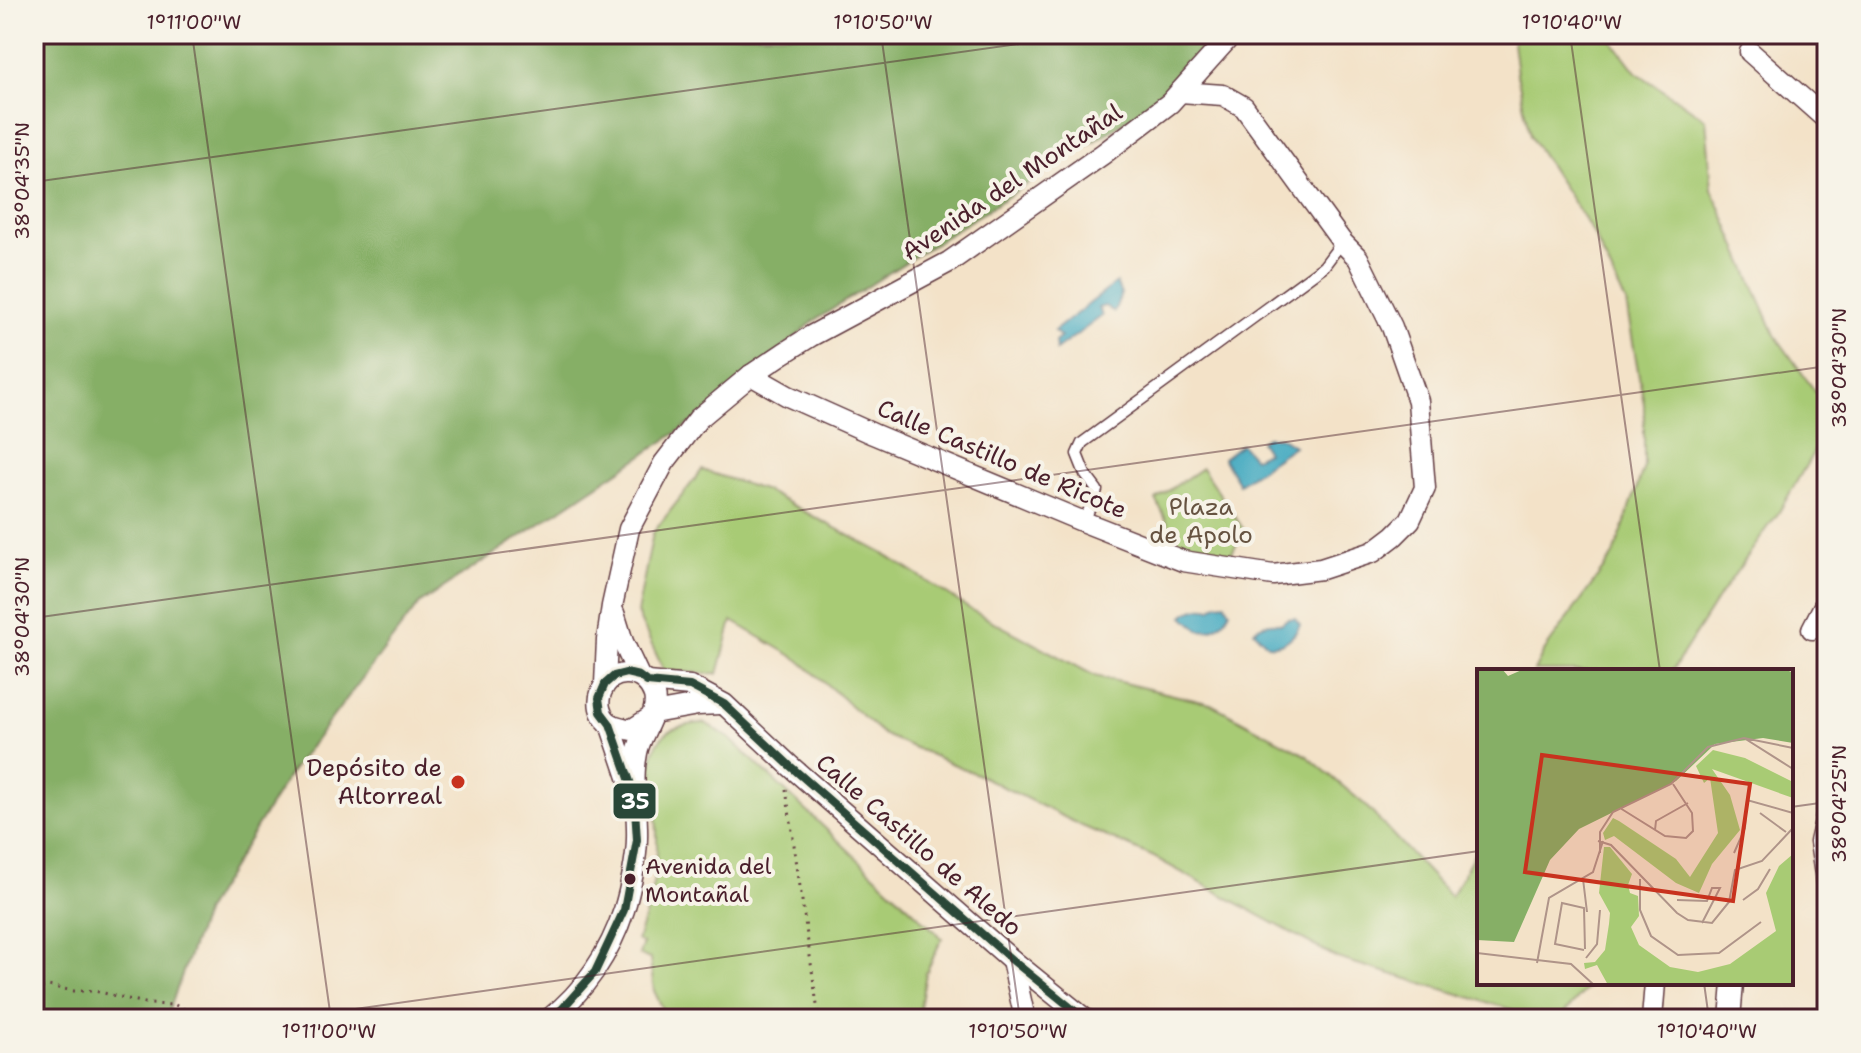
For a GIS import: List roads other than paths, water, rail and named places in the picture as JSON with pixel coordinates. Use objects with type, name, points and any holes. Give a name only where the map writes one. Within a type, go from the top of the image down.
[{"type":"street","name":"Avenida del Montañal","points":[[605,684],[612,606],[629,529],[664,463],[698,419],[751,375],[811,336],[949,262],[1103,154],[1170,103],[1232,34]]},
{"type":"street","points":[[1750,52],[1827,120]]},
{"type":"street","name":"Calle Castillo de Ricote","points":[[751,375],[788,396],[873,434],[1183,561],[1273,575],[1321,569],[1373,552],[1410,520],[1425,488],[1418,401],[1392,327],[1358,258],[1342,242],[1244,107],[1223,95],[1180,92]]},
{"type":"street","points":[[1812,629],[1827,600]]},
{"type":"street","name":"Avenida del Montañal","points":[[612,606],[623,642],[643,679]]},
{"type":"street","points":[[549,1019],[595,972],[624,910],[637,840],[634,793],[637,751],[655,697],[643,679],[626,673],[614,676],[605,684],[599,698],[601,712],[610,724],[634,793]]},
{"type":"street","name":"Calle Castillo de Aledo","points":[[643,679],[690,686],[724,704],[789,765],[1012,960],[1085,1019]]},
{"type":"street","points":[[610,724],[631,730],[651,716],[698,705],[724,704]]},
{"type":"street","points":[[1827,812],[1820,842],[1827,888]]},
{"type":"street","points":[[1012,960],[1025,1019]]},
{"type":"street","points":[[1652,1019],[1655,985]]},
{"type":"street","points":[[1730,1019],[1733,985]]},
{"type":"lane","points":[[1084,522],[1097,490],[1085,474],[1077,454],[1082,443],[1324,266],[1342,242]]},
{"type":"water","points":[[1116,283],[1121,294],[1114,312],[1105,306],[1098,308],[1102,316],[1056,350],[1055,342],[1061,337],[1054,331]]},
{"type":"water","points":[[1267,437],[1280,437],[1294,446],[1239,484],[1223,458],[1241,444],[1254,458],[1267,452],[1260,441]]},
{"type":"water","points":[[1225,603],[1230,611],[1228,615],[1222,623],[1209,630],[1199,630],[1184,616],[1197,609],[1211,609]]},
{"type":"water","points":[[1295,618],[1300,625],[1297,630],[1291,638],[1278,645],[1268,645],[1254,631],[1266,624],[1281,624]]},
{"type":"place","name":"Depósito de Altorreal","points":[[458,782]]},
{"type":"place","name":"Avenida del Montañal","points":[[630,879]]},
{"type":"park label","name":"Plaza de Apolo","points":[[1201,521]]}]
